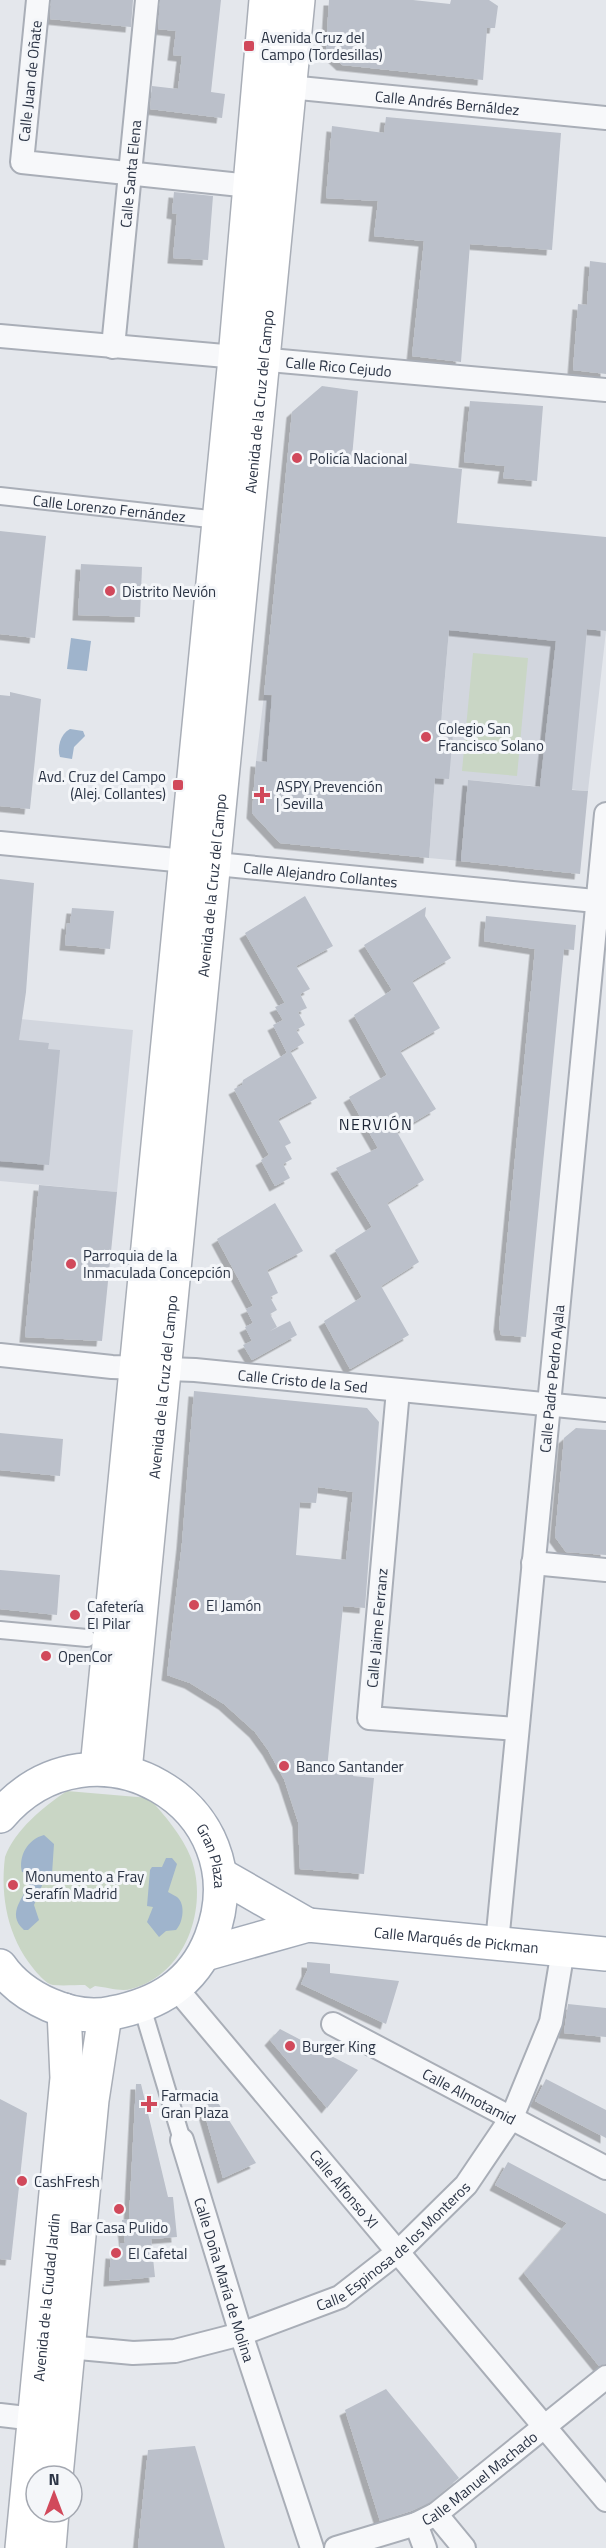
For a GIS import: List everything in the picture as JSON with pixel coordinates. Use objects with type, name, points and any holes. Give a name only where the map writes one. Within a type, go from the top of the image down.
[{"type":"main road","name":"Avenida de la Cruz del Campo","points":[[111,1769],[248,358],[250,186],[266,0]]},
{"type":"main road","name":"Avenida de la Cruz del Campo","points":[[199,864],[219,519],[248,358],[289,87],[298,0]]},
{"type":"main road","name":"Gran Plaza","points":[[0,1816],[11,1803],[35,1784],[65,1772],[111,1769],[164,1787],[175,1795],[203,1826],[212,1844],[221,1875],[220,1916],[205,1954],[176,1988],[142,2007],[105,2015],[64,2010],[21,1989],[0,1966]]},
{"type":"main road","points":[[221,1875],[308,1925]]},
{"type":"main road","name":"Calle Marqués de Pickman","points":[[308,1925],[606,1954]]},
{"type":"main road","points":[[205,1954],[308,1925]]},
{"type":"main road","name":"Avenida de la Ciudad Jardin","points":[[21,2548],[67,2078],[64,2010]]},
{"type":"main road","name":"Avenida de la Ciudad Jardin","points":[[57,2464],[92,2100],[105,2015]]},
{"type":"main road","points":[[49,2548],[51,2524]]},
{"type":"street","name":"Calle Juan de Oñate","points":[[38,0],[22,162],[130,173]]},
{"type":"street","name":"Calle Santa Elena","points":[[113,347],[147,0]]},
{"type":"street","name":"Calle Andrés Bernáldez","points":[[289,87],[606,118]]},
{"type":"street","points":[[130,173],[250,186]]},
{"type":"street","name":"Calle Rico Cejudo","points":[[0,336],[606,390]]},
{"type":"street","name":"Calle Lorenzo Fernández","points":[[0,496],[219,519]]},
{"type":"street","name":"Calle Padre Pedro Ayala","points":[[497,1943],[533,1563],[602,902],[606,814]]},
{"type":"street","name":"Calle Alejandro Collantes","points":[[0,843],[602,902]]},
{"type":"street","name":"Calle Cristo de la Sed","points":[[0,1355],[606,1410]]},
{"type":"street","name":"Calle Jaime Ferranz","points":[[398,1390],[369,1718],[517,1729]]},
{"type":"street","points":[[533,1563],[606,1570]]},
{"type":"street","points":[[0,1630],[87,1638]]},
{"type":"street","name":"Calle Espinosa de los Monteros","points":[[68,2347],[133,2353],[175,2351],[240,2334],[340,2297],[399,2251],[466,2185],[512,2117],[550,2022],[563,1950]]},
{"type":"street","name":"Calle Alfonso XI","points":[[176,1988],[606,2500]]},
{"type":"street","name":"Calle Doña María de Molina","points":[[142,2007],[240,2334],[312,2548]]},
{"type":"street","name":"Calle Almotamid","points":[[333,2024],[606,2168]]},
{"type":"street","name":"Calle Manuel Machado","points":[[336,2548],[426,2519],[546,2427],[606,2377]]},
{"type":"street","points":[[0,2415],[35,2419]]},
{"type":"street","points":[[425,2548],[426,2519]]},
{"type":"street","points":[[426,2519],[464,2548]]},
{"type":"shaded area","name":"Colegio San Francisco Solano","points":[[450,617],[606,631],[588,791],[468,780],[461,861],[429,858],[435,778],[256,761],[264,695],[442,713]]},
{"type":"shaded area","points":[[0,1017],[133,1030],[117,1192],[0,1181]]},
{"type":"green space","points":[[473,653],[528,658],[517,776],[462,771]]},
{"type":"green space","points":[[67,1791],[149,1798],[178,1834],[191,1858],[196,1877],[197,1897],[188,1937],[179,1954],[166,1970],[150,1981],[131,1989],[118,1990],[95,1986],[90,1989],[85,1985],[50,1984],[39,1975],[24,1956],[12,1930],[5,1902],[5,1857],[23,1828]]},
{"type":"water","points":[[71,638],[91,641],[87,671],[67,669]]},
{"type":"water","points":[[70,729],[83,731],[85,736],[74,747],[72,759],[60,757],[59,750],[62,738]]},
{"type":"water","points":[[44,1835],[54,1844],[52,1874],[43,1883],[34,1905],[39,1920],[28,1930],[24,1930],[16,1917],[18,1905],[31,1880],[27,1873],[22,1872],[23,1854],[33,1840]]},
{"type":"water","points":[[166,1858],[172,1858],[177,1864],[168,1892],[180,1900],[182,1914],[176,1930],[166,1931],[159,1937],[147,1922],[153,1907],[147,1906],[150,1870],[152,1867],[162,1867]]},
{"type":"building","points":[[51,0],[133,0],[131,27],[50,19]]},
{"type":"building","points":[[160,0],[221,0],[211,92],[225,94],[222,118],[150,109],[152,86],[178,89],[182,56],[173,55],[176,31],[158,29]]},
{"type":"building","points":[[329,0],[413,0],[450,4],[451,0],[489,0],[498,6],[495,28],[487,28],[483,80],[342,65],[326,50]]},
{"type":"building","points":[[386,117],[561,133],[552,250],[470,244],[461,362],[412,356],[424,241],[374,236],[378,201],[326,198],[332,126],[384,133]]},
{"type":"building","points":[[174,192],[213,196],[208,260],[173,258],[177,214],[172,213]]},
{"type":"building","points":[[590,261],[606,263],[606,374],[573,370],[578,304],[587,305]]},
{"type":"building","points":[[322,386],[358,391],[352,457],[462,469],[457,523],[606,537],[606,631],[587,629],[572,790],[588,791],[580,874],[461,861],[468,780],[540,787],[556,641],[449,630],[441,722],[454,723],[449,779],[435,778],[429,858],[280,843],[252,813],[256,761],[267,762],[272,695],[264,695],[292,412]]},
{"type":"building","points":[[470,401],[543,406],[537,481],[503,478],[505,466],[464,462]]},
{"type":"building","points":[[0,531],[46,536],[35,638],[0,634]]},
{"type":"building","name":"Distrito Nevión","points":[[81,564],[142,567],[140,617],[78,615]]},
{"type":"building","points":[[10,692],[41,699],[30,809],[0,806],[0,695],[10,696]]},
{"type":"building","points":[[0,879],[34,883],[26,992],[19,1040],[49,1043],[48,1049],[60,1050],[49,1165],[0,1161]]},
{"type":"building","points":[[305,896],[333,946],[296,966],[310,989],[300,994],[307,1008],[298,1012],[305,1025],[296,1030],[304,1043],[287,1053],[273,1025],[283,1020],[275,1007],[285,1003],[245,933]]},
{"type":"building","points":[[426,907],[425,916],[451,958],[412,981],[440,1028],[400,1051],[436,1109],[397,1132],[424,1180],[387,1203],[419,1262],[381,1286],[409,1335],[350,1369],[324,1321],[362,1297],[335,1250],[372,1227],[336,1168],[378,1148],[349,1097],[387,1075],[354,1015],[392,990],[364,945]]},
{"type":"building","points":[[72,908],[114,911],[110,949],[65,945],[67,923],[70,924]]},
{"type":"building","points":[[486,916],[576,925],[574,950],[564,949],[526,1337],[501,1335],[499,1326],[535,949],[484,941]]},
{"type":"building","points":[[290,1051],[317,1098],[278,1119],[291,1143],[285,1146],[292,1159],[283,1164],[290,1178],[275,1186],[261,1160],[269,1155],[234,1089],[242,1085],[243,1080]]},
{"type":"building","name":"Parroquia de la Inmaculada Concepción","points":[[39,1185],[117,1192],[102,1341],[25,1337]]},
{"type":"building","points":[[275,1203],[303,1251],[267,1270],[278,1293],[270,1297],[277,1310],[270,1314],[277,1327],[268,1332],[290,1321],[297,1335],[252,1360],[243,1345],[252,1341],[245,1327],[253,1323],[246,1309],[253,1306],[217,1239]]},
{"type":"building","points":[[194,1391],[367,1408],[379,1422],[365,1608],[343,1606],[327,1769],[354,1772],[353,1776],[374,1778],[364,1874],[300,1869],[298,1822],[284,1779],[268,1750],[255,1732],[224,1704],[190,1683],[167,1675],[182,1543]],"holes":[[[318,1487],[353,1492],[346,1560],[296,1555],[300,1502],[316,1503]]]},
{"type":"building","points":[[576,1428],[606,1430],[606,1555],[566,1552],[555,1537],[564,1438]]},
{"type":"building","points":[[0,1433],[63,1439],[60,1476],[0,1470]]},
{"type":"building","points":[[0,1570],[60,1575],[57,1615],[0,1609]]},
{"type":"building","points":[[307,1962],[330,1964],[330,1973],[399,1981],[386,2024],[301,1984],[307,1971]]},
{"type":"building","points":[[568,2004],[606,2008],[606,2037],[564,2033]]},
{"type":"building","points":[[280,2029],[358,2070],[327,2108],[270,2040]]},
{"type":"building","points":[[546,2079],[606,2110],[606,2138],[535,2101]]},
{"type":"building","points":[[136,2084],[141,2084],[168,2197],[173,2197],[177,2237],[151,2239],[155,2277],[109,2281],[111,2253],[121,2254],[120,2243],[125,2243],[122,2220],[129,2219]]},
{"type":"building","points":[[215,2098],[256,2163],[223,2178],[202,2105]]},
{"type":"building","points":[[0,2099],[27,2113],[11,2260],[0,2259]]},
{"type":"building","points":[[508,2162],[606,2214],[606,2364],[599,2366],[524,2273],[567,2223],[495,2185]]},
{"type":"building","points":[[386,2389],[459,2478],[429,2503],[380,2521],[345,2410]]},
{"type":"building","points":[[195,2446],[225,2548],[138,2548],[148,2450]]},
{"type":"place","name":"Avenida Cruz del Campo (Tordesillas)","points":[[249,46]]},
{"type":"place","name":"Policía Nacional","points":[[297,458]]},
{"type":"place","name":"Distrito Nevión","points":[[110,591]]},
{"type":"place","name":"Colegio San Francisco Solano","points":[[426,737]]},
{"type":"place","name":"Avd. Cruz del Campo (Alej. Collantes)","points":[[178,785]]},
{"type":"place","name":"ASPY Prevención | Sevilla","points":[[262,795]]},
{"type":"place","name":"Parroquia de la Inmaculada Concepción","points":[[71,1264]]},
{"type":"place","name":"El Jamón","points":[[194,1605]]},
{"type":"place","name":"Cafetería El Pilar","points":[[75,1615]]},
{"type":"place","name":"OpenCor","points":[[46,1656]]},
{"type":"place","name":"Banco Santander","points":[[284,1766]]},
{"type":"place","name":"Monumento a Fray Serafín Madrid","points":[[13,1885]]},
{"type":"place","name":"Burger King","points":[[290,2046]]},
{"type":"place","name":"Farmacia Gran Plaza","points":[[149,2104]]},
{"type":"place","name":"CashFresh","points":[[22,2181]]},
{"type":"place","name":"Bar Casa Pulido","points":[[119,2209]]},
{"type":"place","name":"El Cafetal","points":[[116,2253]]},
{"type":"district","name":"NERVIÓN","points":[[376,1124]]}]
